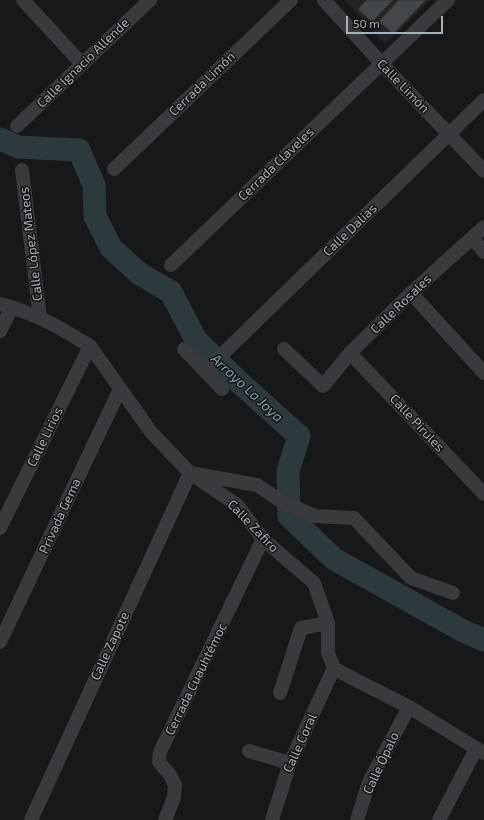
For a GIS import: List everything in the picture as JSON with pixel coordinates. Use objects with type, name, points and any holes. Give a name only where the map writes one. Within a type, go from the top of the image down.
[{"type":"street","points":[[24,0],[82,64]]},
{"type":"street","name":"Calle Ignacio Allende","points":[[17,126],[150,0]]},
{"type":"street","name":"Cerrada Limón","points":[[114,169],[291,0]]},
{"type":"street","name":"Calle Limón","points":[[324,0],[382,64],[484,171]]},
{"type":"street","name":"Cerrada Claveles","points":[[171,264],[448,0]]},
{"type":"street","name":"Calle Dalias","points":[[206,372],[484,100]]},
{"type":"street","name":"Calle López Mateos","points":[[22,170],[40,318]]},
{"type":"street","name":"Calle Rosales","points":[[284,349],[323,386],[350,353],[411,293],[484,226]]},
{"type":"street","points":[[472,238],[484,252]]},
{"type":"street","points":[[411,293],[484,373]]},
{"type":"street","points":[[0,331],[6,306]]},
{"type":"street","name":"Calle Zafiro","points":[[6,306],[40,318],[90,346],[151,432],[190,473],[237,505],[263,539],[314,583],[328,623],[328,653],[334,668]]},
{"type":"street","name":"Calle Lirios","points":[[0,528],[90,346]]},
{"type":"street","points":[[184,349],[222,389]]},
{"type":"street","name":"Calle Pirules","points":[[350,353],[484,494]]},
{"type":"street","name":"Privada Gema","points":[[0,642],[120,389]]},
{"type":"street","points":[[190,473],[256,485],[282,502],[315,516],[354,518],[411,578],[453,593]]},
{"type":"street","name":"Calle Zapote","points":[[30,820],[190,473]]},
{"type":"street","name":"Cerrada Cuauhtémoc","points":[[165,820],[174,797],[175,785],[170,775],[159,762],[160,752],[263,539]]},
{"type":"street","points":[[280,693],[301,628],[328,623]]},
{"type":"street","points":[[334,668],[408,707],[480,751],[439,820]]},
{"type":"street","name":"Calle Coral","points":[[272,820],[290,763],[334,668]]},
{"type":"street","name":"Calle Ópalo","points":[[357,820],[369,782],[408,707]]},
{"type":"street","points":[[249,751],[290,763]]},
{"type":"shaded area","points":[[345,0],[430,0],[385,44]]},
{"type":"building","points":[[367,0],[393,0],[372,22],[358,9]]},
{"type":"building","points":[[399,0],[426,0],[393,34],[379,21]]},
{"type":"waterway","name":"Arroyo La Joya","points":[[0,139],[18,147],[79,150],[94,185],[95,216],[111,248],[140,274],[171,292],[196,340],[239,382],[299,436],[288,471],[289,516],[334,559],[465,632],[484,640]]}]
